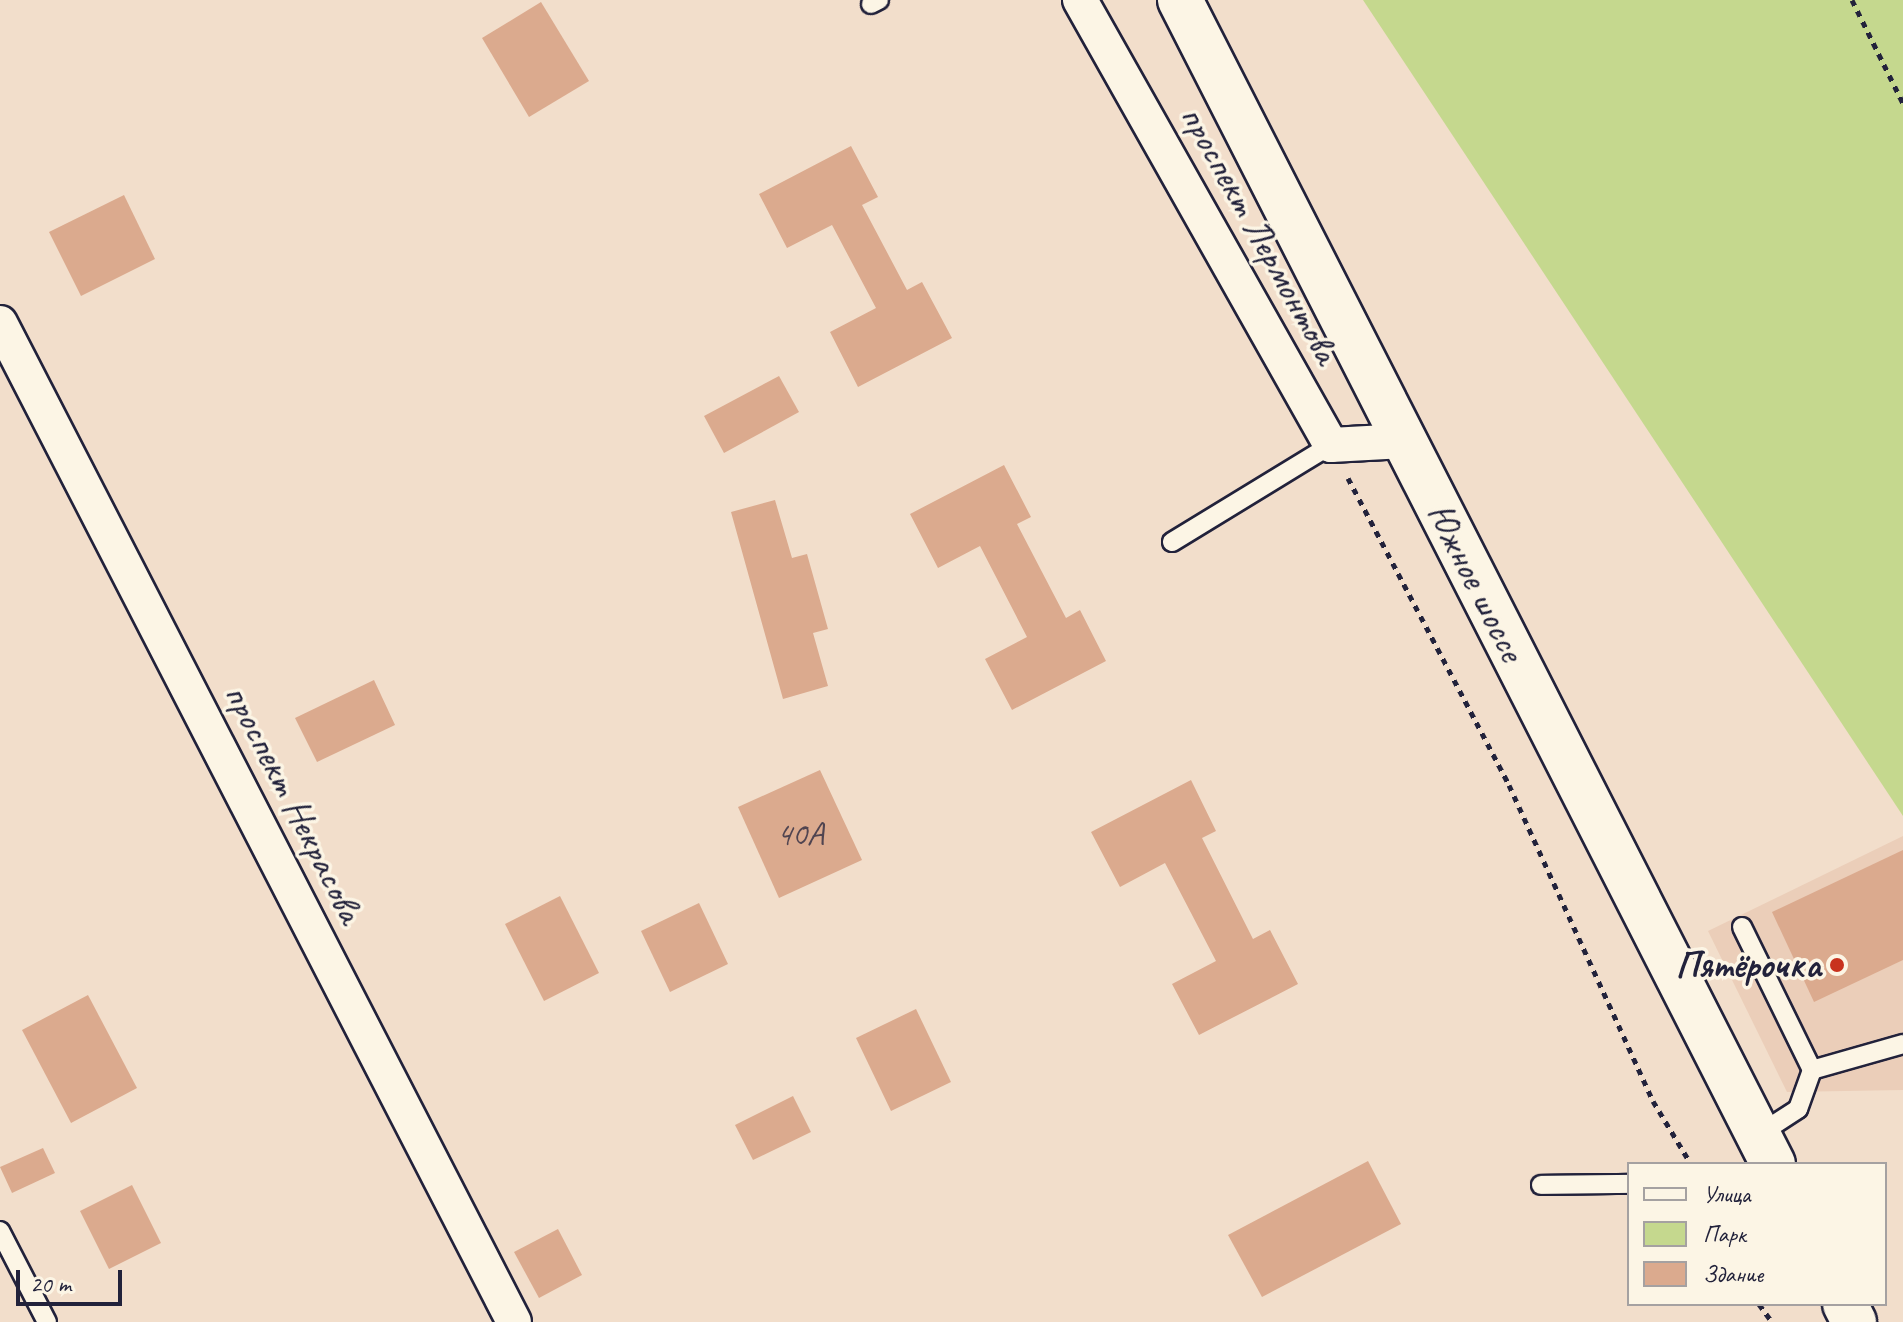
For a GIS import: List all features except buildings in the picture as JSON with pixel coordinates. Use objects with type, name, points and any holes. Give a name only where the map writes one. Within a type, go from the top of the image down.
[{"type":"street","name":"проспект Лермонтова","points":[[1080,0],[1331,445]]},
{"type":"street","name":"Южное шоссе","points":[[1180,0],[1765,1150]]},
{"type":"street","name":"проспект Некрасова","points":[[0,323],[514,1322]]},
{"type":"street","points":[[1331,445],[1404,441]]},
{"type":"lane","points":[[1172,542],[1331,445]]},
{"type":"lane","points":[[1742,927],[1812,1070],[1798,1109],[1765,1150]]},
{"type":"lane","points":[[1812,1070],[1903,1044]]},
{"type":"lane","points":[[1541,1185],[1627,1184]]},
{"type":"lane","points":[[0,1231],[47,1322]]},
{"type":"path","points":[[1852,0],[1903,103]]},
{"type":"path","points":[[1331,445],[1509,785],[1653,1101],[1690,1162]]},
{"type":"shaded area","points":[[1903,836],[1903,1090],[1787,1092],[1708,931]]},
{"type":"green space","points":[[1363,0],[1903,0],[1903,816]]},
{"type":"place","name":"Пятёрочка","points":[[1837,965]]}]
